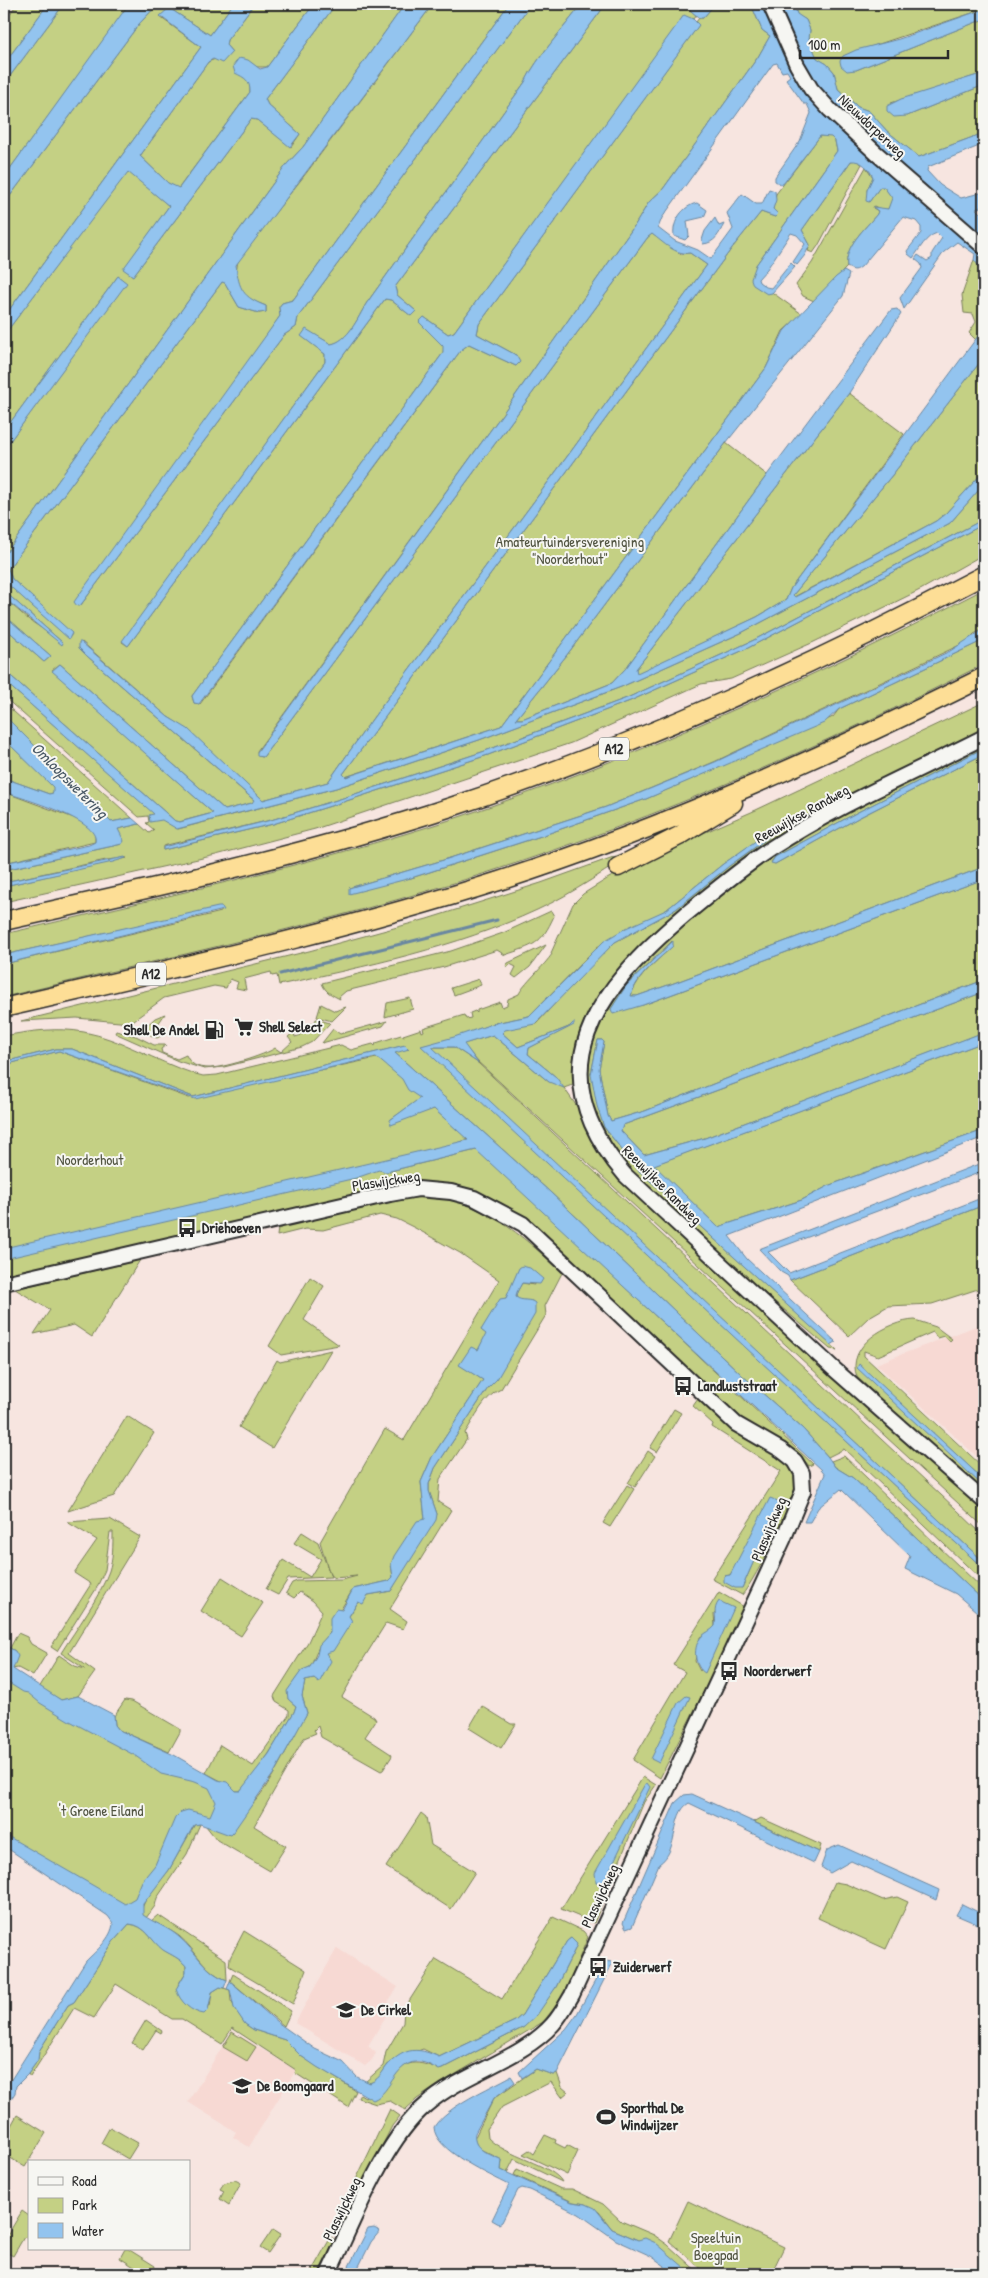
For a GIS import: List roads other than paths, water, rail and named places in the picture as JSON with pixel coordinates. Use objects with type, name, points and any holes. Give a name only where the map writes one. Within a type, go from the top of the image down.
[{"type":"highway","name":"A12","points":[[4,921],[278,857],[414,818],[514,785],[629,743],[758,687],[869,635],[984,576]]},
{"type":"highway","name":"A12","points":[[4,1008],[289,940],[432,902],[616,840],[787,771],[984,677]]},
{"type":"highway","name":"A12","points":[[618,867],[679,836],[787,771]]},
{"type":"street","name":"Nieuwdorperweg","points":[[770,4],[797,65],[811,89],[876,154],[984,247]]},
{"type":"street","name":"Reeuwijkse Randweg","points":[[984,736],[788,838],[742,868],[672,926],[633,963],[602,1002],[591,1023],[585,1042],[581,1078],[584,1105],[593,1128],[606,1149],[630,1180],[834,1369],[984,1501]]},
{"type":"street","name":"Plaswijckweg","points":[[4,1283],[390,1194],[418,1189],[451,1192],[474,1198],[523,1224],[736,1424],[781,1450],[795,1461],[802,1473],[802,1491],[783,1540],[572,1995],[552,2024],[540,2036],[440,2093],[407,2122],[395,2140],[373,2182],[328,2274]]},
{"type":"water","points":[[48,4],[64,4],[4,84],[4,64]]},
{"type":"water","points":[[121,4],[158,4],[139,24],[4,204],[4,177],[126,8]]},
{"type":"water","points":[[233,4],[254,4],[227,40],[226,45],[232,52],[222,63],[213,59],[208,62],[140,156],[168,183],[179,188],[250,92],[246,80],[235,73],[233,66],[239,58],[248,60],[260,69],[267,67],[314,4],[336,4],[265,99],[268,105],[300,134],[290,147],[257,120],[251,119],[133,276],[123,269],[169,206],[128,172],[4,335],[4,317],[201,47],[160,16],[169,8],[210,35]]},
{"type":"water","points":[[405,4],[433,4],[236,265],[243,292],[266,306],[266,312],[259,313],[239,307],[225,283],[222,282],[8,569],[12,579],[72,633],[69,639],[4,581],[4,556],[287,164],[303,147]]},
{"type":"water","points":[[509,4],[531,4],[298,317],[296,327],[284,335],[80,606],[77,606],[74,602],[76,599],[280,316],[279,307],[282,303],[293,300]]},
{"type":"water","points":[[582,4],[606,4],[395,287],[397,295],[416,311],[411,316],[391,300],[385,299],[128,646],[122,641],[325,362],[325,354],[301,336],[306,329],[331,344],[347,334],[366,304],[525,82],[537,62]]},
{"type":"water","points":[[693,4],[715,4],[703,18],[699,18],[690,10]]},
{"type":"water","points":[[751,4],[766,4],[792,67],[984,253],[984,272],[974,260],[975,254],[957,242],[944,252],[904,309],[900,298],[922,268],[921,264],[915,259],[918,255],[927,261],[932,258],[932,253],[942,238],[937,233],[929,237],[913,258],[907,251],[921,233],[921,227],[916,221],[903,217],[862,266],[855,270],[847,267],[847,259],[852,245],[877,214],[878,211],[873,207],[888,209],[892,198],[884,187],[880,187],[869,202],[866,201],[867,190],[873,177],[864,165],[851,161],[802,230],[810,245],[805,255],[797,265],[793,262],[805,244],[797,235],[791,233],[758,279],[759,282],[771,288],[791,263],[795,267],[772,293],[767,294],[753,285],[751,279],[756,265],[837,151],[835,141],[831,137],[820,136],[783,184],[775,181],[775,177],[800,141],[811,113],[807,104],[804,104],[786,79],[790,76],[787,71],[782,72],[777,63],[773,64],[662,218],[658,228],[675,241],[698,250],[711,259],[733,229],[727,213],[742,194],[756,204],[762,204],[769,189],[775,191],[776,200],[773,209],[778,214],[775,217],[761,212],[732,248],[343,774],[346,777],[501,726],[766,368],[784,331],[844,271],[849,274],[843,296],[726,443],[566,656],[516,719],[522,719],[612,683],[626,668],[891,310],[897,309],[901,314],[849,393],[636,669],[637,673],[757,617],[786,600],[791,588],[984,328],[984,357],[893,474],[793,595],[795,597],[936,521],[946,513],[984,471],[984,484],[950,523],[741,633],[621,687],[479,740],[336,788],[177,829],[162,820],[150,822],[149,815],[154,814],[4,681],[4,670],[175,821],[180,822],[213,813],[52,671],[60,664],[225,810],[252,803],[254,800],[87,656],[79,648],[79,642],[168,717],[188,729],[263,800],[328,782],[373,718],[707,265],[690,253],[679,252],[670,248],[652,234],[648,237],[263,757],[257,756],[257,752],[503,413],[635,225],[649,202],[663,189],[758,57],[770,36],[762,30]]},
{"type":"water","points":[[775,4],[794,4],[797,14],[806,20],[810,30],[809,39],[817,58],[827,64],[834,72],[838,89],[858,107],[869,111],[887,131],[919,157],[984,133],[984,144],[928,167],[927,171],[940,185],[961,198],[984,192],[984,205],[976,209],[984,217],[984,240],[834,110],[795,56]]},
{"type":"water","points":[[984,9],[984,19],[856,70],[847,71],[841,66],[840,61],[843,56],[856,50],[899,39]]},
{"type":"water","points":[[684,15],[693,19],[699,25],[479,324],[477,334],[516,355],[520,362],[516,366],[469,344],[461,350],[199,704],[194,703],[192,696],[443,353],[443,346],[419,322],[424,317],[448,334],[454,332]]},
{"type":"water","points":[[984,73],[984,85],[907,116],[894,117],[887,111],[887,106],[901,99]]},
{"type":"water","points":[[697,203],[707,210],[704,217],[687,221],[689,236],[685,240],[674,236],[675,225],[680,215],[687,207]]},
{"type":"water","points":[[715,218],[719,226],[724,224],[714,240],[703,244],[702,240],[705,231]]},
{"type":"water","points":[[118,276],[127,283],[4,449],[4,431]]},
{"type":"water","points":[[984,519],[984,524],[746,649],[630,701],[488,755],[340,803],[273,824],[163,850],[163,847],[271,820],[340,799],[485,751],[627,698],[754,640]]},
{"type":"water","points":[[4,591],[63,643],[62,645],[4,598]]},
{"type":"water","points":[[4,615],[51,656],[44,662],[4,627]]},
{"type":"water","points":[[984,629],[984,640],[839,709],[824,723],[646,799],[541,836],[411,878],[349,894],[349,888],[447,859],[606,807],[715,762],[950,651]]},
{"type":"water","points":[[4,715],[111,822],[132,818],[139,824],[118,829],[124,841],[122,844],[4,870],[4,863],[89,845],[95,842],[94,834],[86,826],[73,818],[4,792],[4,778],[49,794],[53,793],[53,787],[4,739]]},
{"type":"water","points":[[984,748],[984,754],[858,818],[775,864],[771,863],[775,857],[856,813]]},
{"type":"water","points":[[767,833],[769,837],[729,866],[676,909],[615,942],[535,1024],[505,1030],[502,1033],[518,1047],[569,1027],[574,1022],[574,1025],[529,1048],[528,1054],[556,1077],[564,1088],[549,1082],[493,1035],[464,1044],[478,1063],[454,1047],[432,1047],[984,1562],[984,1569],[421,1046],[495,1023],[529,1016],[604,941],[626,928],[666,910],[723,864]]},
{"type":"water","points":[[125,857],[113,862],[4,886],[4,882]]},
{"type":"water","points":[[984,867],[984,879],[643,1005],[613,1014],[611,1009],[626,986],[673,941],[673,946],[643,975],[631,996],[637,996],[674,983]]},
{"type":"water","points":[[222,907],[224,910],[4,964],[4,955]]},
{"type":"water","points":[[984,980],[984,992],[623,1125],[621,1131],[644,1155],[705,1138],[984,1032],[984,1042],[654,1165],[718,1227],[802,1200],[830,1185],[984,1130],[984,1137],[729,1236],[747,1259],[836,1342],[831,1345],[637,1169],[604,1127],[597,1106],[591,1074],[598,1040],[604,1042],[599,1069],[608,1116],[611,1121],[645,1111]]},
{"type":"water","points":[[405,1045],[409,1049],[395,1053],[550,1192],[743,1376],[803,1429],[835,1467],[853,1478],[984,1601],[984,1618],[956,1594],[905,1569],[910,1556],[841,1489],[818,1508],[810,1522],[804,1522],[825,1474],[822,1470],[476,1150],[386,1172],[379,1170],[356,1178],[4,1259],[4,1248],[468,1140],[434,1109],[391,1125],[390,1120],[420,1098],[408,1090],[402,1079],[376,1057],[195,1099],[59,1051],[4,1065],[4,1062],[56,1049],[72,1049],[193,1097]]},
{"type":"water","points":[[984,1162],[984,1171],[768,1252],[789,1273],[984,1197],[984,1205],[790,1280],[759,1249]]},
{"type":"water","points":[[522,1266],[530,1268],[543,1279],[540,1284],[522,1283],[517,1292],[516,1297],[535,1303],[535,1314],[497,1379],[488,1388],[435,1468],[429,1484],[429,1491],[437,1514],[436,1520],[391,1591],[368,1595],[363,1604],[358,1602],[349,1616],[352,1621],[333,1651],[326,1653],[331,1661],[319,1683],[314,1679],[305,1681],[302,1696],[307,1713],[274,1773],[233,1832],[230,1835],[200,1824],[194,1825],[169,1870],[143,1904],[143,1915],[175,1934],[207,1967],[219,1977],[227,1980],[224,1988],[220,1987],[212,1992],[208,2010],[204,2014],[190,2009],[180,1998],[176,1989],[186,1972],[184,1963],[163,1950],[140,1927],[129,1924],[113,1942],[74,2002],[68,2005],[39,2051],[38,2060],[16,2086],[15,2093],[4,2109],[4,2095],[7,2086],[86,1961],[107,1939],[113,1923],[108,1916],[4,1846],[4,1834],[125,1904],[135,1898],[142,1881],[155,1865],[175,1818],[181,1812],[188,1810],[210,1816],[216,1802],[209,1788],[195,1782],[161,1774],[134,1755],[68,1720],[40,1703],[28,1693],[23,1692],[4,1680],[4,1645],[15,1651],[18,1656],[13,1669],[61,1700],[78,1696],[114,1715],[115,1725],[119,1730],[174,1755],[218,1780],[227,1782],[236,1791],[240,1791],[269,1754],[294,1712],[296,1706],[288,1699],[287,1691],[302,1670],[310,1667],[317,1655],[319,1645],[330,1633],[330,1618],[336,1609],[342,1610],[353,1589],[389,1581],[393,1577],[391,1564],[394,1556],[417,1521],[425,1519],[421,1482],[432,1457],[483,1380],[459,1365],[471,1347],[478,1350],[486,1334],[481,1330],[500,1299],[506,1298],[519,1268]]},
{"type":"water","points":[[859,1364],[984,1480],[984,1487],[857,1368]]},
{"type":"water","points":[[770,1498],[778,1501],[779,1504],[742,1588],[735,1588],[724,1582],[724,1576],[730,1575]]},
{"type":"water","points":[[719,1601],[734,1608],[705,1673],[698,1666],[696,1656],[697,1645],[702,1636],[715,1626],[715,1610]]},
{"type":"water","points":[[686,1696],[690,1697],[659,1763],[651,1759],[678,1703]]},
{"type":"water","points":[[647,1783],[650,1787],[603,1884],[596,1882],[595,1873]]},
{"type":"water","points":[[692,1794],[819,1852],[814,1863],[689,1803],[679,1815],[670,1850],[666,1858],[659,1864],[632,1927],[626,1929],[623,1923],[675,1803],[684,1795]]},
{"type":"water","points":[[839,1845],[939,1890],[936,1900],[851,1861],[830,1873],[821,1867],[827,1850]]},
{"type":"water","points":[[962,1904],[984,1915],[984,1927],[956,1915]]},
{"type":"water","points":[[571,1938],[577,1944],[556,1987],[537,2015],[524,2027],[439,2070],[428,2064],[412,2062],[399,2071],[385,2091],[373,2100],[317,2067],[301,2056],[285,2040],[254,2030],[245,2024],[234,2008],[230,1990],[227,1989],[230,1981],[277,2022],[315,2049],[343,2062],[357,2077],[370,2083],[392,2061],[404,2053],[415,2050],[439,2057],[515,2021],[522,2015],[567,1941]]},
{"type":"water","points":[[606,1961],[612,1962],[612,1964],[557,2073],[553,2075],[536,2069],[522,2078],[519,2072],[566,2029],[577,2014]]},
{"type":"water","points":[[511,2076],[515,2082],[494,2098],[475,2133],[476,2144],[483,2151],[502,2160],[501,2170],[572,2202],[586,2204],[595,2208],[612,2229],[638,2240],[645,2238],[656,2243],[692,2274],[662,2274],[665,2266],[651,2256],[616,2240],[579,2214],[530,2190],[522,2188],[518,2190],[502,2222],[499,2224],[492,2220],[509,2185],[477,2169],[453,2153],[436,2136],[434,2127],[440,2119],[459,2105]]},
{"type":"water","points":[[374,2228],[380,2231],[371,2242],[355,2274],[345,2274],[368,2229]]},
{"type":"waterway","points":[[280,974],[497,920]]},
{"type":"place","name":"Shell Select","points":[[244,1027]]},
{"type":"place","name":"Shell De Andel","points":[[214,1030]]},
{"type":"place","name":"Driehoeven","points":[[187,1228]]},
{"type":"place","name":"Landluststraat","points":[[683,1386]]},
{"type":"place","name":"Noorderwerf","points":[[729,1671]]},
{"type":"place","name":"Zuiderwerf","points":[[598,1967]]},
{"type":"place","name":"De Cirkel","points":[[346,2010]]},
{"type":"place","name":"De Boomgaard","points":[[242,2086]]},
{"type":"place","name":"Sporthal De Windwijzer","points":[[606,2117]]},
{"type":"park label","name":"Amateurtuindersvereniging \"Noorderhout\"","points":[[570,550]]},
{"type":"park label","name":"Noorderhout","points":[[90,1160]]},
{"type":"park label","name":"'t Groene Eiland","points":[[101,1811]]},
{"type":"park label","name":"Speeltuin Boegpad","points":[[716,2246]]},
{"type":"water label","name":"Omloopswetering","points":[[70,780]]}]
